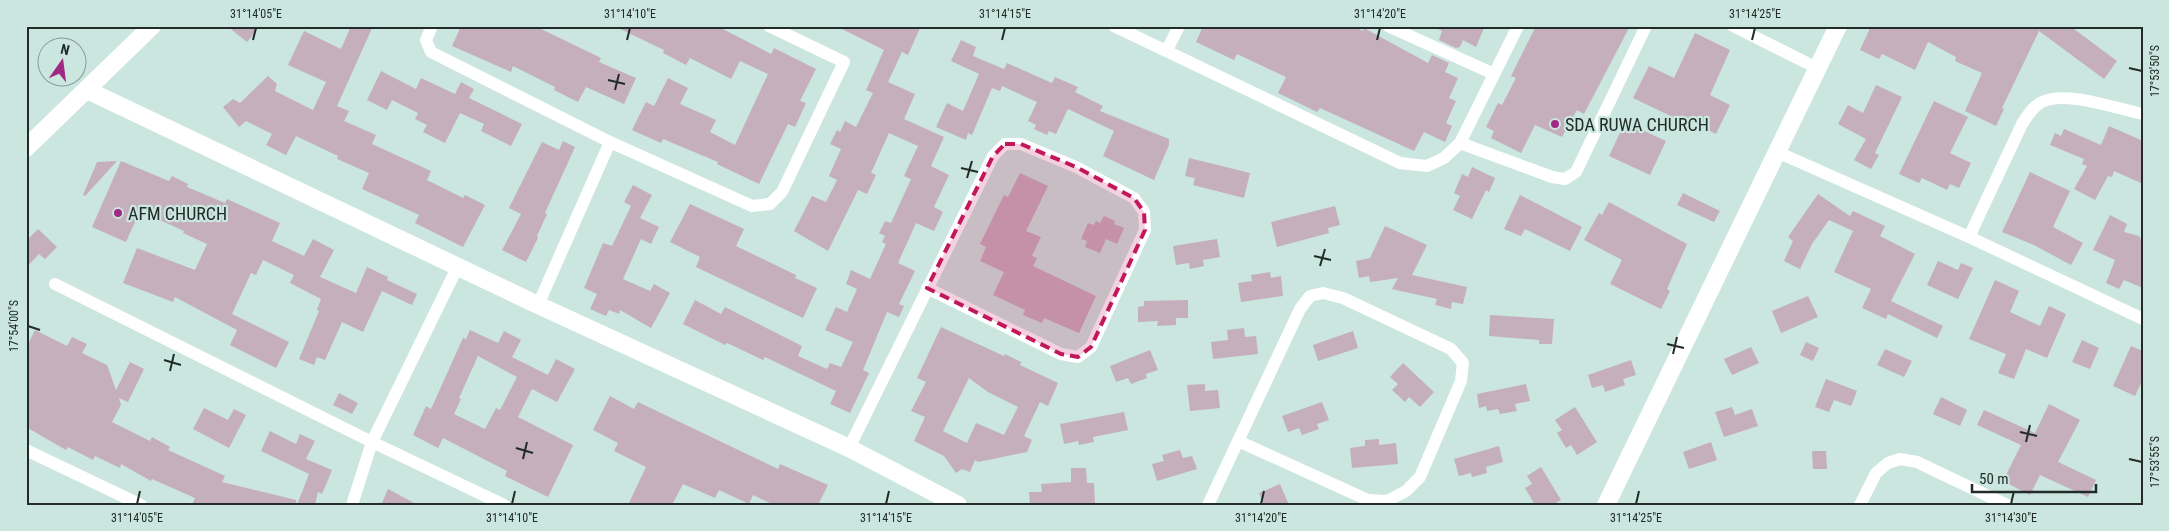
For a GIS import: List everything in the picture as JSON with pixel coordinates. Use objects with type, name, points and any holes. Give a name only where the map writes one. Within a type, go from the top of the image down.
[{"type":"street","points":[[26,148],[152,26]]},
{"type":"street","points":[[432,26],[426,40],[431,52],[610,142],[752,206],[770,204],[782,192],[844,62],[769,26]]},
{"type":"street","points":[[1114,26],[1400,163],[1426,166],[1444,158],[1460,144],[1518,26]]},
{"type":"street","points":[[1167,50],[1179,26]]},
{"type":"street","points":[[1388,26],[1494,74]]},
{"type":"street","points":[[1460,144],[1552,177],[1565,178],[1576,172],[1646,26]]},
{"type":"street","points":[[1733,26],[1819,69]]},
{"type":"street","points":[[1606,505],[1819,69],[1838,26]]},
{"type":"street","points":[[87,90],[538,305],[849,448],[958,505]]},
{"type":"street","points":[[1969,237],[2022,124],[2031,110],[2041,103],[2053,99],[2071,98],[2143,114]]},
{"type":"street","points":[[538,305],[610,142]]},
{"type":"street","points":[[849,448],[927,288],[992,156],[1005,144],[1021,144],[1076,167],[1134,198],[1144,212],[1145,230],[1091,347],[1078,357],[1061,354],[927,288]]},
{"type":"street","points":[[1777,152],[1969,237],[2143,319]]},
{"type":"street","points":[[352,505],[372,442],[458,266]]},
{"type":"street","points":[[54,284],[372,442],[504,505]]},
{"type":"street","points":[[1208,505],[1238,441],[1300,309],[1310,296],[1323,293],[1343,298],[1452,349],[1462,363],[1461,381],[1420,478],[1406,491],[1387,501],[1368,500],[1238,441]]},
{"type":"street","points":[[26,450],[141,505]]},
{"type":"street","points":[[1860,505],[1876,473],[1888,463],[1900,459],[1917,462],[2007,505]]},
{"type":"highlighted area","points":[[1005,144],[1021,144],[1076,167],[1134,198],[1144,212],[1145,230],[1091,347],[1078,357],[1061,354],[927,288],[993,156]]},
{"type":"building","points":[[227,26],[260,26],[247,42]]},
{"type":"building","points":[[351,26],[373,26],[337,106],[349,111],[344,121],[376,135],[372,144],[431,171],[427,180],[463,198],[465,195],[485,205],[463,247],[415,223],[419,215],[362,189],[369,173],[337,159],[338,156],[296,136],[286,155],[266,145],[272,134],[246,121],[239,127],[223,107],[233,99],[240,103],[268,76],[277,84],[275,91],[313,110],[326,82],[288,65],[304,31],[341,49]]},
{"type":"building","points":[[461,26],[535,26],[601,58],[599,62],[636,78],[624,104],[586,87],[578,102],[554,90],[555,87],[513,66],[511,72],[452,46]]},
{"type":"building","points":[[614,26],[717,26],[771,54],[774,48],[816,69],[800,101],[806,103],[795,127],[788,124],[759,184],[717,164],[718,162],[663,139],[661,143],[632,130],[646,102],[654,106],[668,78],[688,88],[680,104],[716,120],[710,132],[735,145],[768,74],[740,61],[731,79],[690,58],[686,65],[663,53],[664,50]]},
{"type":"building","points":[[836,26],[921,26],[908,55],[902,52],[888,82],[915,94],[904,119],[944,137],[931,166],[949,175],[934,207],[943,212],[934,231],[916,223],[898,263],[915,271],[899,304],[904,306],[899,317],[887,312],[863,370],[869,373],[850,413],[830,404],[836,391],[765,357],[763,360],[727,343],[725,345],[683,324],[695,300],[721,314],[725,307],[802,346],[798,356],[827,369],[830,363],[841,367],[853,342],[825,330],[836,307],[847,312],[857,289],[846,284],[851,270],[870,279],[886,244],[882,242],[885,236],[879,233],[885,221],[891,223],[911,179],[904,176],[918,146],[889,133],[871,173],[876,175],[867,194],[858,190],[828,251],[794,231],[812,196],[826,202],[837,180],[829,176],[841,149],[830,144],[837,130],[840,132],[845,121],[856,127],[873,93],[866,90],[884,50]]},
{"type":"building","points":[[1203,26],[1353,26],[1363,31],[1364,28],[1428,63],[1432,55],[1449,63],[1445,72],[1458,78],[1449,98],[1456,101],[1446,123],[1452,126],[1445,142],[1424,132],[1414,151],[1320,108],[1317,112],[1278,93],[1286,77],[1237,54],[1234,60],[1196,42]]},
{"type":"building","points":[[1432,26],[1485,26],[1476,47],[1463,40],[1460,47],[1456,48],[1439,40],[1442,31]]},
{"type":"building","points":[[1536,26],[1630,26],[1584,114],[1577,110],[1562,137],[1535,125],[1521,153],[1491,138],[1494,131],[1486,127],[1498,103],[1502,105],[1516,78],[1511,76]]},
{"type":"building","points":[[1871,26],[2070,26],[2117,61],[2104,79],[2039,31],[2002,108],[2004,109],[1996,126],[1965,111],[1982,73],[1955,61],[1956,57],[1928,42],[1915,70],[1882,54],[1879,59],[1860,50]]},
{"type":"building","points":[[1695,33],[1730,50],[1710,95],[1730,105],[1716,134],[1683,118],[1681,121],[1633,98],[1649,66],[1674,78]]},
{"type":"building","points":[[961,40],[976,47],[973,56],[1004,69],[1007,63],[1052,83],[1055,77],[1078,87],[1075,92],[1103,106],[1100,111],[1169,139],[1169,145],[1154,180],[1103,156],[1114,131],[1068,109],[1056,134],[1049,131],[1047,135],[1034,129],[1036,125],[1028,121],[1037,102],[1002,86],[1000,91],[992,88],[972,135],[968,133],[966,140],[936,127],[947,103],[963,111],[979,74],[951,61]]},
{"type":"building","points":[[381,71],[416,89],[421,78],[455,94],[461,82],[474,89],[469,98],[522,124],[511,146],[481,131],[484,124],[460,113],[445,143],[423,132],[427,125],[415,119],[418,113],[392,100],[387,110],[367,100]]},
{"type":"building","points":[[1876,85],[1902,97],[1875,153],[1879,155],[1871,169],[1854,160],[1866,139],[1838,124],[1848,105],[1863,113]]},
{"type":"building","points":[[1934,101],[1968,117],[1950,153],[1971,163],[1959,188],[1950,184],[1947,190],[1922,178],[1919,183],[1899,174]]},
{"type":"building","points":[[1625,122],[1666,141],[1650,175],[1609,156]]},
{"type":"building","points":[[2109,126],[2143,141],[2143,184],[2114,171],[2112,177],[2108,176],[2095,200],[2074,189],[2087,166],[2082,164],[2084,159],[2050,145],[2055,133],[2061,136],[2064,129],[2101,145]]},
{"type":"building","points":[[563,141],[575,147],[545,213],[547,214],[537,236],[538,238],[526,262],[502,250],[521,214],[509,208],[542,142],[559,150]]},
{"type":"building","points":[[1189,158],[1250,173],[1244,198],[1193,185],[1195,178],[1185,176]]},
{"type":"building","points":[[117,161],[85,196],[83,195],[97,162]]},
{"type":"building","points":[[121,161],[169,181],[172,176],[188,184],[187,187],[225,203],[227,199],[280,223],[272,241],[304,256],[313,239],[334,250],[320,277],[356,293],[367,267],[388,277],[387,280],[417,294],[412,305],[382,291],[363,332],[342,322],[325,360],[317,357],[314,365],[299,359],[319,311],[317,310],[321,299],[290,283],[294,275],[263,260],[256,275],[251,273],[232,314],[289,342],[276,368],[230,345],[237,330],[175,297],[173,302],[123,283],[137,248],[195,270],[207,244],[140,211],[126,242],[92,227]]},
{"type":"building","points":[[1472,167],[1495,178],[1489,192],[1486,190],[1472,219],[1453,210],[1460,196],[1454,193],[1462,174],[1468,177]]},
{"type":"building","points":[[2030,172],[2070,191],[2053,227],[2083,243],[2071,265],[2034,245],[2002,232]]},
{"type":"building","points":[[1020,173],[1048,186],[1026,231],[1041,237],[1032,256],[1037,258],[1033,266],[1096,296],[1079,333],[1044,318],[1042,323],[1023,315],[1025,310],[993,295],[1004,272],[980,261],[986,247],[980,244],[1004,195],[1008,197]]},
{"type":"building","points":[[633,185],[652,195],[640,218],[659,227],[651,244],[641,239],[623,279],[650,291],[654,284],[670,293],[651,328],[620,310],[619,314],[609,310],[606,316],[590,309],[597,294],[584,288],[603,243],[612,246],[631,206],[624,202]]},
{"type":"building","points":[[1683,193],[1720,211],[1714,222],[1677,205]]},
{"type":"building","points":[[1818,194],[1850,216],[1853,211],[1885,226],[1880,236],[1915,254],[1891,301],[1943,326],[1937,338],[1888,314],[1886,319],[1862,308],[1871,289],[1834,272],[1853,231],[1829,220],[1812,244],[1800,269],[1784,261],[1793,241],[1788,237]]},
{"type":"building","points":[[1520,195],[1582,227],[1570,251],[1525,229],[1521,236],[1504,229]]},
{"type":"building","points":[[1609,202],[1687,244],[1667,289],[1670,291],[1661,309],[1610,284],[1622,260],[1584,240],[1599,213],[1602,215]]},
{"type":"building","points":[[690,204],[744,229],[736,246],[796,275],[795,278],[817,288],[803,318],[696,267],[700,257],[670,242]]},
{"type":"building","points":[[1335,206],[1340,225],[1328,228],[1329,233],[1277,247],[1271,222]]},
{"type":"building","points":[[2110,215],[2127,224],[2124,232],[2139,236],[2143,243],[2143,288],[2124,280],[2119,289],[2106,283],[2115,260],[2093,250]]},
{"type":"building","points":[[1104,216],[1115,221],[1114,224],[1124,228],[1117,244],[1106,239],[1100,253],[1085,247],[1087,241],[1081,239],[1088,223],[1094,225],[1096,221],[1100,223]]},
{"type":"building","points":[[1385,226],[1427,245],[1412,275],[1467,287],[1463,304],[1452,302],[1451,309],[1435,305],[1437,299],[1392,289],[1398,278],[1370,282],[1369,276],[1359,278],[1356,261],[1370,258]]},
{"type":"building","points":[[38,229],[57,247],[45,259],[39,254],[26,268],[26,241]]},
{"type":"building","points":[[1217,239],[1220,257],[1203,260],[1204,266],[1190,269],[1189,263],[1176,265],[1173,246]]},
{"type":"building","points":[[1938,261],[1958,270],[1961,263],[1973,268],[1958,299],[1927,285]]},
{"type":"building","points":[[1270,272],[1271,278],[1281,276],[1283,296],[1241,302],[1238,283],[1252,281],[1251,275]]},
{"type":"building","points":[[1995,280],[2019,291],[2010,312],[2040,326],[2049,306],[2066,314],[2047,358],[2026,349],[2014,379],[1998,373],[2006,354],[1969,339]]},
{"type":"building","points":[[1808,296],[1818,317],[1781,333],[1772,311]]},
{"type":"building","points":[[1188,300],[1188,318],[1176,318],[1176,325],[1157,326],[1158,321],[1138,322],[1138,307],[1144,306],[1144,301]]},
{"type":"building","points":[[1490,315],[1554,319],[1552,344],[1539,344],[1539,340],[1489,336]]},
{"type":"building","points":[[941,327],[1004,356],[1005,354],[1021,362],[1020,365],[1058,383],[1048,406],[1040,402],[1024,436],[1032,440],[1027,452],[978,462],[975,460],[970,472],[962,469],[956,473],[944,456],[914,441],[925,417],[911,411],[926,382],[917,378]],"holes":[[[969,378],[988,392],[1018,407],[1004,435],[976,423],[967,443],[943,431]]]},
{"type":"building","points":[[1244,328],[1245,337],[1256,336],[1258,354],[1213,359],[1211,342],[1228,340],[1227,330]]},
{"type":"building","points":[[35,330],[67,346],[72,337],[87,344],[82,353],[107,365],[116,390],[130,362],[144,369],[128,402],[119,398],[121,405],[112,422],[150,441],[152,437],[170,447],[168,450],[225,476],[222,482],[296,500],[296,505],[192,505],[195,498],[152,479],[151,481],[121,464],[120,468],[95,456],[93,460],[68,447],[66,450],[26,427],[26,348]]},
{"type":"building","points":[[470,330],[498,343],[504,331],[521,340],[512,357],[548,375],[556,359],[575,369],[557,402],[532,389],[518,417],[573,445],[548,497],[505,476],[507,471],[443,438],[438,448],[413,435],[426,406],[431,409],[463,338],[466,339]],"holes":[[[478,356],[517,377],[500,410],[496,408],[485,429],[454,414]]]},
{"type":"building","points":[[1353,331],[1358,348],[1318,361],[1313,345]]},
{"type":"building","points":[[2082,340],[2099,348],[2090,369],[2072,362]]},
{"type":"building","points":[[1806,342],[1819,348],[1813,361],[1800,355]]},
{"type":"building","points":[[2131,346],[2143,351],[2143,379],[2135,396],[2113,386]]},
{"type":"building","points":[[1751,347],[1759,363],[1732,375],[1724,359]]},
{"type":"building","points":[[1885,349],[1912,361],[1904,377],[1877,365]]},
{"type":"building","points":[[1150,350],[1158,370],[1146,374],[1147,378],[1131,384],[1128,378],[1116,382],[1110,366]]},
{"type":"building","points":[[1631,360],[1636,375],[1623,379],[1625,385],[1605,392],[1603,385],[1592,388],[1588,375]]},
{"type":"building","points":[[1403,363],[1434,392],[1420,407],[1409,397],[1405,402],[1392,390],[1398,384],[1390,377]]},
{"type":"building","points":[[1826,379],[1857,391],[1851,406],[1834,400],[1829,412],[1815,407]]},
{"type":"building","points":[[1205,384],[1205,391],[1218,390],[1220,408],[1190,411],[1187,385]]},
{"type":"building","points":[[1526,384],[1530,401],[1515,404],[1517,411],[1500,414],[1498,409],[1487,411],[1486,406],[1479,408],[1477,394]]},
{"type":"building","points":[[339,393],[358,403],[352,414],[333,405]]},
{"type":"building","points":[[610,396],[634,409],[638,402],[778,469],[780,464],[828,485],[818,505],[774,505],[753,495],[749,504],[719,490],[715,498],[683,484],[672,505],[628,505],[646,467],[614,451],[618,443],[593,430]]},
{"type":"building","points":[[1941,397],[1967,410],[1960,426],[1933,414]]},
{"type":"building","points":[[1322,402],[1329,420],[1317,424],[1319,429],[1302,435],[1299,428],[1288,432],[1282,416]]},
{"type":"building","points":[[2049,404],[2080,420],[2058,462],[2096,480],[2088,497],[2040,475],[2030,495],[2003,481],[2021,445],[1977,425],[1984,410],[2035,433]]},
{"type":"building","points":[[1575,407],[1597,442],[1577,455],[1571,445],[1566,448],[1557,433],[1562,430],[1555,420]]},
{"type":"building","points":[[1732,407],[1735,415],[1752,409],[1758,426],[1724,437],[1715,412]]},
{"type":"building","points":[[204,408],[228,420],[234,409],[246,415],[229,448],[193,429]]},
{"type":"building","points":[[1124,412],[1128,430],[1093,437],[1094,442],[1079,445],[1078,441],[1064,444],[1060,424]]},
{"type":"building","points":[[270,431],[296,444],[300,434],[315,441],[306,459],[332,470],[322,494],[318,492],[315,505],[297,505],[309,474],[261,451]]},
{"type":"building","points":[[1379,439],[1379,445],[1396,443],[1398,464],[1352,468],[1350,448],[1365,446],[1365,440]]},
{"type":"building","points":[[1711,442],[1717,460],[1689,469],[1683,452]]},
{"type":"building","points":[[1499,446],[1503,462],[1486,467],[1487,473],[1472,477],[1471,473],[1459,476],[1454,459]]},
{"type":"building","points":[[1180,450],[1183,458],[1192,456],[1197,469],[1157,481],[1152,464],[1164,461],[1162,455]]},
{"type":"building","points":[[1812,451],[1826,451],[1827,469],[1813,469]]},
{"type":"building","points":[[1541,467],[1561,500],[1552,505],[1535,505],[1525,488],[1532,484],[1527,476]]},
{"type":"building","points":[[1071,468],[1086,468],[1087,483],[1094,483],[1095,503],[1030,505],[1029,492],[1042,492],[1041,484],[1071,482]]},
{"type":"building","points":[[1280,484],[1289,505],[1264,505],[1259,493]]},
{"type":"building","points":[[388,489],[418,505],[381,505]]},
{"type":"place","name":"SDA RUWA CHURCH","points":[[1555,124]]},
{"type":"place","name":"AFM CHURCH","points":[[118,213]]}]
